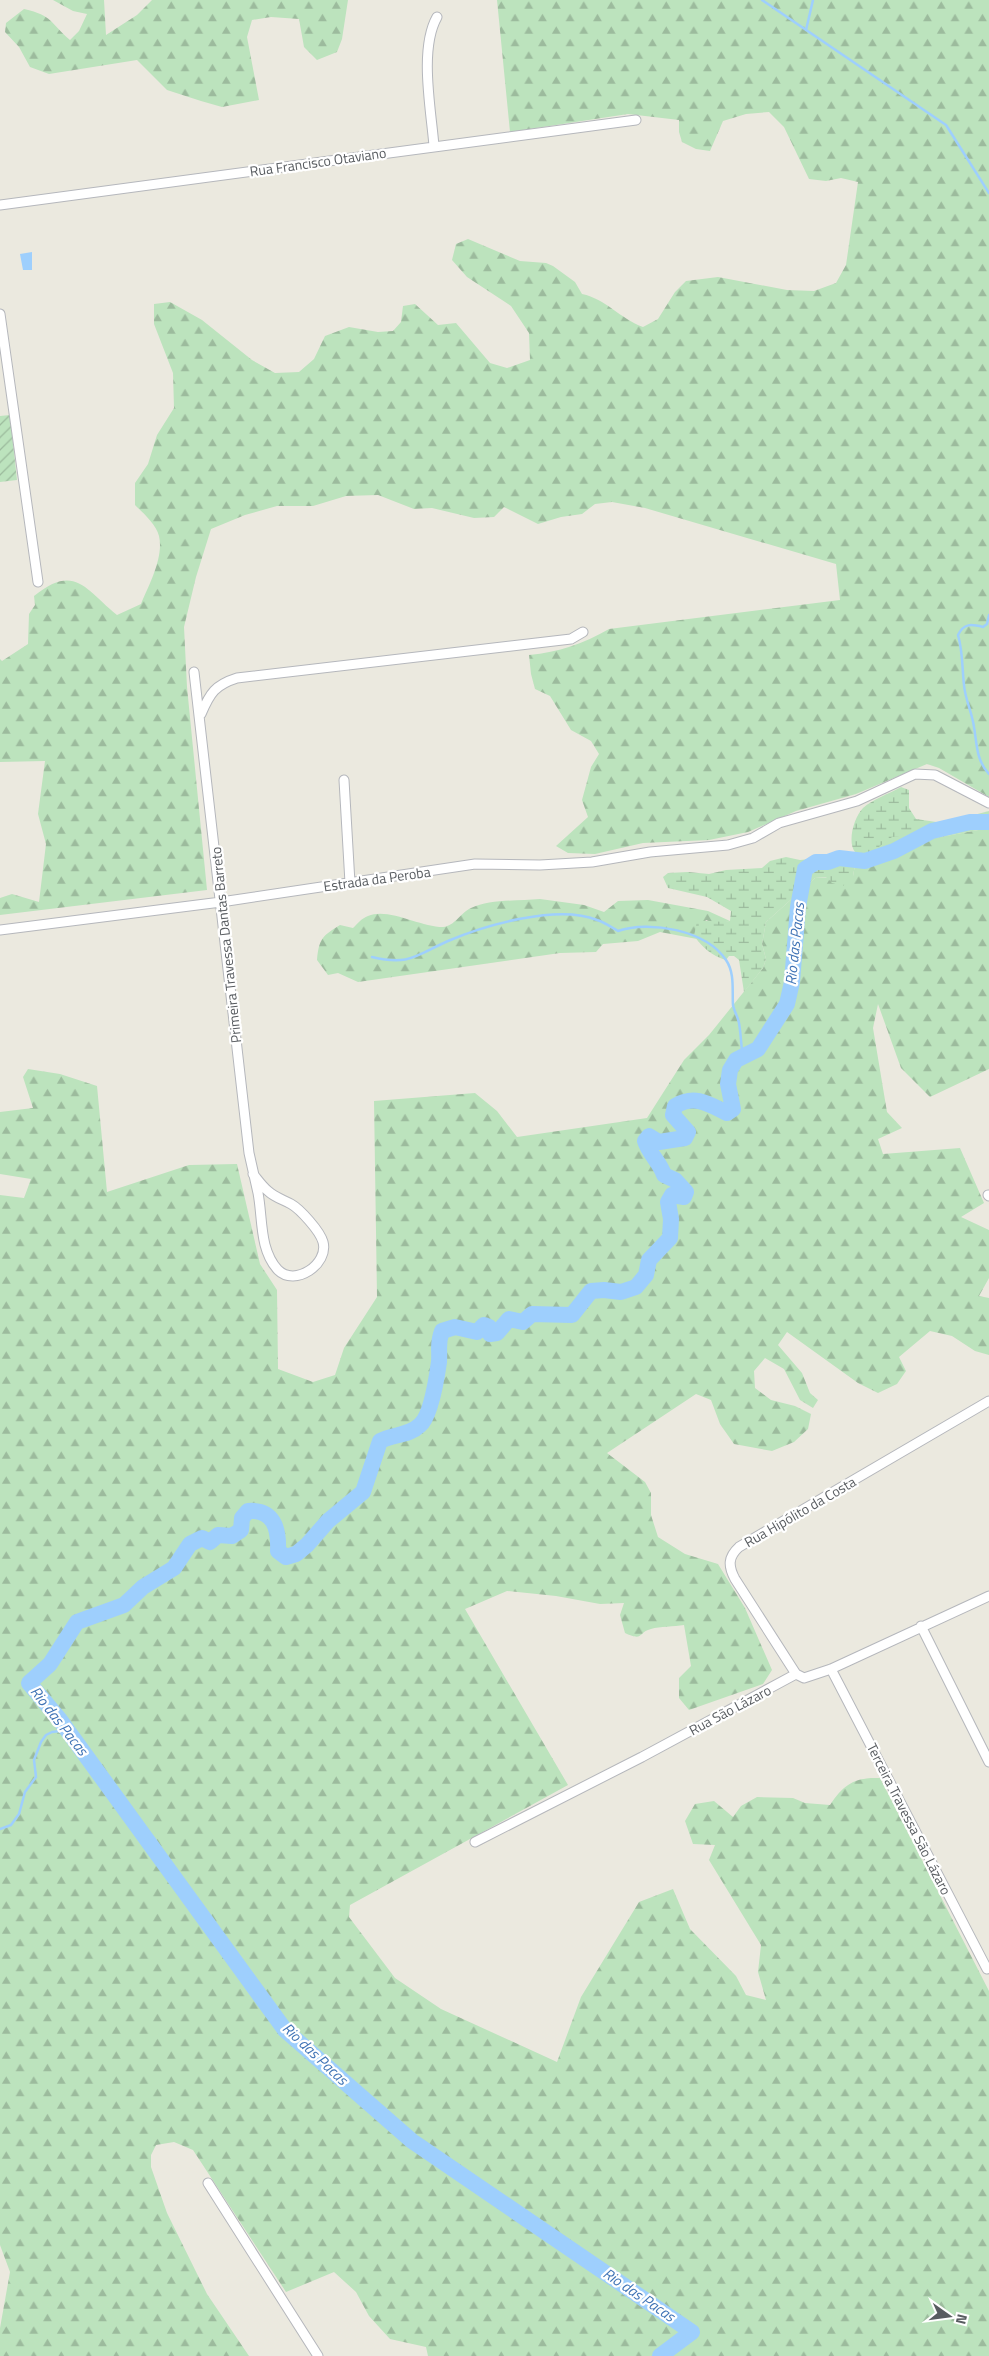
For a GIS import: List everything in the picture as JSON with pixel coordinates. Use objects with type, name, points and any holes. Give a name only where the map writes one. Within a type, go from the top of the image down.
[{"type":"street","points":[[434,146],[427,51],[431,28],[436,17]]},
{"type":"street","name":"Rua Francisco Otaviano","points":[[0,205],[636,120]]},
{"type":"street","points":[[0,314],[38,582]]},
{"type":"street","points":[[200,715],[213,691],[222,683],[237,678],[571,639],[584,632]]},
{"type":"street","name":"Primeira Travessa Dantas Barreto","points":[[194,672],[253,1174],[258,1194],[263,1239],[269,1257],[279,1271],[290,1276],[309,1272],[322,1258],[323,1242],[313,1225],[294,1206],[269,1192],[253,1174]]},
{"type":"street","name":"Estrada da Peroba","points":[[0,930],[221,902],[475,864],[540,865],[592,862],[650,852],[728,845],[753,838],[779,823],[857,801],[915,774],[935,775],[952,782],[989,803]]},
{"type":"street","points":[[344,780],[350,883]]},
{"type":"street","name":"Rua Hipólito da Costa","points":[[796,1674],[730,1570],[729,1560],[732,1553],[739,1547],[989,1401]]},
{"type":"street","name":"Rua São Lázaro","points":[[478,1840],[642,1757],[796,1674],[804,1678],[831,1669],[989,1596]]},
{"type":"street","points":[[921,1626],[989,1762]]},
{"type":"street","name":"Terceira Travessa São Lázaro","points":[[831,1669],[987,1969]]},
{"type":"street","points":[[208,2183],[318,2356]]},
{"type":"green space","points":[[53,0],[104,0],[106,35],[137,15],[152,0],[348,0],[342,39],[337,52],[317,60],[304,47],[299,19],[271,17],[252,20],[247,37],[259,100],[222,107],[167,90],[137,60],[49,74],[30,67],[19,47],[5,32],[6,23],[24,9],[46,17],[70,40],[79,31],[87,14],[73,11]]},
{"type":"green space","points":[[497,0],[989,0],[989,797],[939,768],[927,764],[856,794],[796,811],[748,832],[709,840],[643,843],[595,854],[568,853],[556,846],[588,817],[582,800],[591,767],[599,754],[591,741],[571,730],[550,696],[535,689],[529,655],[550,652],[570,646],[590,639],[609,629],[840,600],[836,564],[645,508],[612,502],[595,504],[582,514],[561,517],[538,524],[504,507],[494,517],[474,518],[432,508],[414,509],[378,495],[346,496],[313,506],[277,506],[245,515],[211,529],[196,577],[184,627],[187,687],[207,890],[0,915],[0,898],[12,894],[39,902],[46,844],[38,814],[45,761],[0,762],[0,659],[2,661],[28,644],[29,614],[35,605],[34,596],[48,586],[60,581],[79,583],[117,615],[141,604],[158,562],[159,536],[149,519],[135,505],[135,483],[148,464],[157,435],[174,408],[173,373],[154,324],[154,304],[170,302],[202,320],[252,360],[275,373],[299,372],[314,359],[325,336],[349,327],[378,332],[393,331],[401,322],[403,306],[415,304],[438,325],[456,323],[490,363],[507,368],[530,360],[529,333],[511,306],[467,277],[452,260],[456,244],[468,239],[520,261],[546,263],[553,266],[575,282],[582,294],[591,296],[606,304],[627,319],[643,327],[658,319],[675,292],[686,281],[718,277],[787,290],[814,291],[836,283],[846,265],[858,182],[841,178],[826,181],[809,179],[784,127],[769,112],[746,114],[723,121],[710,151],[696,149],[682,142],[679,132],[679,120],[628,114],[510,132]]},
{"type":"green space","points":[[10,415],[17,480],[0,482],[0,416]]},
{"type":"green space","points":[[901,787],[909,790],[909,808],[916,819],[943,823],[989,811],[989,828],[935,838],[916,835],[892,837],[855,865],[853,876],[843,886],[832,883],[826,877],[815,878],[766,922],[762,944],[766,959],[763,968],[744,992],[739,960],[734,956],[729,956],[726,960],[712,954],[694,936],[697,921],[730,921],[731,911],[707,897],[668,888],[663,877],[668,873],[709,874],[726,870],[762,868],[770,861],[786,857],[800,860],[852,855],[855,852],[852,842],[854,823],[860,812],[871,802]]},
{"type":"green space","points":[[989,828],[989,1069],[930,1097],[901,1068],[878,1004],[873,1028],[887,1112],[902,1128],[878,1139],[883,1154],[960,1148],[984,1203],[961,1217],[989,1230],[989,1278],[979,1296],[989,1298],[989,1355],[975,1351],[952,1336],[930,1331],[899,1357],[906,1371],[897,1384],[878,1393],[858,1383],[787,1332],[778,1345],[802,1373],[810,1393],[818,1400],[813,1408],[800,1400],[784,1369],[765,1358],[754,1371],[755,1388],[771,1400],[795,1406],[811,1414],[808,1429],[794,1442],[772,1451],[734,1444],[720,1424],[711,1400],[696,1394],[607,1453],[645,1482],[651,1493],[651,1515],[658,1537],[685,1554],[718,1564],[745,1608],[772,1670],[763,1684],[689,1710],[679,1698],[679,1678],[691,1666],[684,1625],[655,1628],[635,1637],[625,1633],[620,1615],[624,1603],[600,1604],[556,1596],[507,1591],[465,1609],[568,1785],[350,1905],[349,1917],[395,1978],[441,2009],[557,2062],[581,1997],[639,1902],[673,1889],[690,1929],[736,1976],[746,1995],[766,2000],[758,1972],[761,1945],[709,1860],[715,1845],[693,1844],[685,1821],[695,1804],[714,1801],[733,1817],[741,1806],[757,1797],[793,1798],[805,1803],[830,1805],[840,1792],[851,1783],[864,1779],[880,1778],[989,1991],[989,2356],[428,2356],[426,2347],[390,2339],[369,2316],[356,2292],[334,2272],[286,2292],[193,2150],[174,2142],[156,2145],[151,2155],[151,2167],[167,2213],[207,2294],[249,2356],[0,2356],[0,2328],[10,2272],[0,2245],[0,1195],[24,1198],[31,1179],[0,1174],[0,1112],[33,1108],[23,1077],[28,1069],[60,1074],[97,1086],[107,1192],[189,1165],[237,1164],[260,1264],[277,1290],[278,1369],[313,1382],[335,1375],[344,1348],[377,1297],[374,1101],[475,1093],[497,1111],[517,1137],[647,1118],[684,1060],[709,1035],[763,968],[766,959],[762,944],[766,922],[815,878],[853,876],[855,865],[892,836],[916,835],[935,838]]},
{"type":"green space","points":[[540,899],[584,905],[604,912],[618,901],[648,900],[708,911],[730,921],[717,924],[706,920],[694,936],[697,939],[660,932],[638,941],[603,944],[596,952],[560,953],[358,982],[338,973],[328,975],[317,960],[320,943],[325,935],[340,925],[353,928],[368,916],[385,914],[443,927],[451,924],[467,910],[479,905]]},
{"type":"water","points":[[32,252],[32,270],[23,270],[20,254]]},
{"type":"waterway","points":[[762,0],[946,125],[989,193]]},
{"type":"waterway","points":[[806,30],[813,0]]},
{"type":"waterway","points":[[989,615],[987,624],[983,627],[968,625],[958,635],[962,654],[965,690],[978,752],[989,774]]},
{"type":"waterway","name":"Rio das Pacas","points":[[660,2356],[692,2332],[412,2141],[285,2030],[60,1720],[29,1683],[50,1664],[77,1622],[124,1605],[143,1587],[174,1568],[190,1544],[202,1538],[210,1542],[218,1535],[232,1536],[241,1530],[242,1518],[248,1511],[257,1511],[269,1517],[276,1528],[278,1551],[286,1557],[296,1554],[307,1545],[328,1521],[363,1492],[380,1441],[416,1429],[424,1420],[435,1386],[442,1331],[455,1327],[477,1332],[484,1325],[489,1327],[490,1334],[497,1333],[509,1319],[523,1322],[532,1314],[572,1315],[591,1291],[621,1292],[636,1287],[646,1275],[649,1260],[670,1238],[671,1219],[668,1202],[672,1195],[684,1197],[686,1192],[675,1180],[664,1175],[645,1141],[649,1136],[659,1142],[685,1138],[688,1132],[673,1115],[675,1106],[682,1102],[702,1102],[727,1113],[733,1109],[728,1084],[730,1070],[736,1060],[758,1049],[787,1004],[792,982],[798,907],[805,869],[816,862],[828,862],[839,858],[865,861],[894,851],[932,831],[970,822],[989,822]]},
{"type":"waterway","points":[[372,957],[404,960],[481,929],[542,915],[562,914],[581,916],[605,923],[618,931],[645,927],[661,927],[676,930],[705,941],[717,950],[729,965],[732,976],[733,1005],[739,1023],[743,1058]]},
{"type":"waterway","points":[[0,1829],[11,1825],[19,1814],[25,1792],[36,1777],[34,1760],[41,1742],[46,1735],[52,1732],[68,1730]]}]
